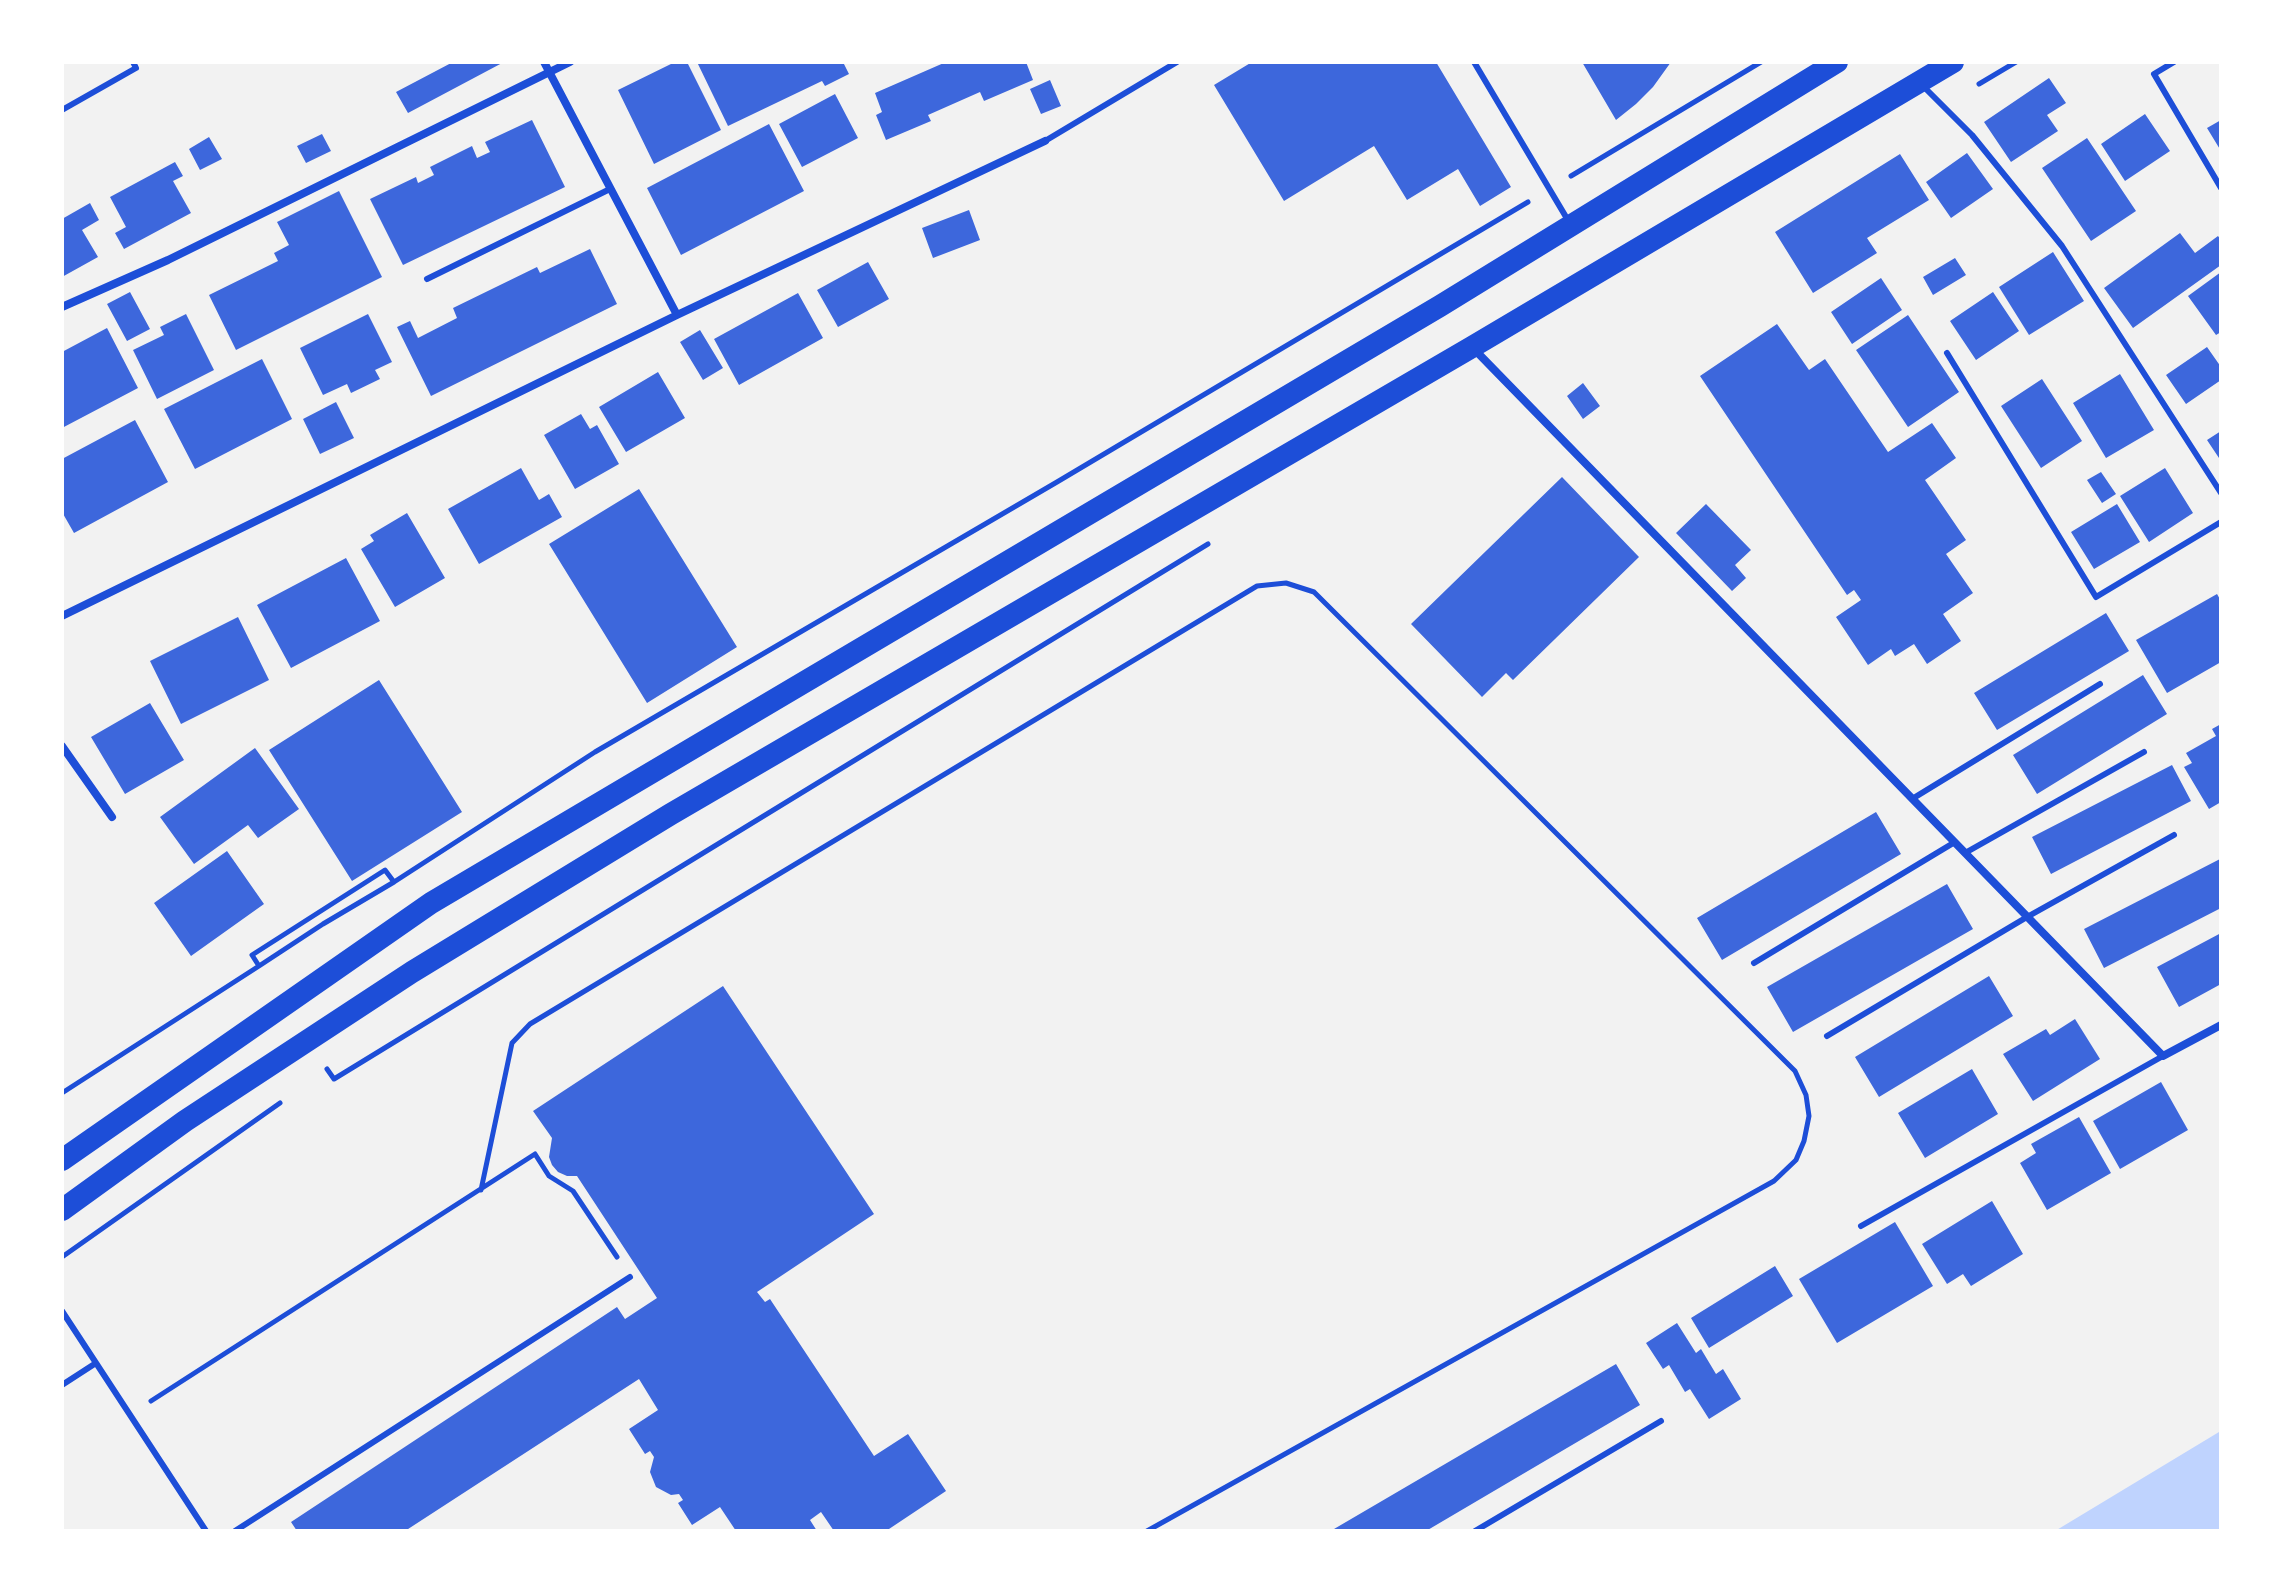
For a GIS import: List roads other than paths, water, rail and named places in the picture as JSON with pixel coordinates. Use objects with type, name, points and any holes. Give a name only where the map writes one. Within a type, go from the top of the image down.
[{"type":"highway","points":[[62,1160],[431,903],[1413,322],[1837,62]]},
{"type":"highway","points":[[62,1210],[185,1121],[412,972],[671,814],[1472,347],[1953,62]]},
{"type":"street","points":[[62,307],[168,260],[546,66],[570,62]]},
{"type":"street","points":[[546,66],[677,315]]},
{"type":"street","points":[[62,616],[677,315],[1045,141]]},
{"type":"street","points":[[1472,347],[2163,1056],[2221,1025]]},
{"type":"street","points":[[62,746],[112,817]]},
{"type":"lane","points":[[62,110],[136,68],[133,62]]},
{"type":"lane","points":[[1045,141],[1177,62]]},
{"type":"lane","points":[[1474,62],[1571,226]]},
{"type":"lane","points":[[2174,62],[2154,74],[2221,188]]},
{"type":"lane","points":[[1919,82],[1972,135],[2062,246],[2221,493]]},
{"type":"lane","points":[[427,279],[610,189]]},
{"type":"lane","points":[[1947,353],[2096,597],[2221,522]]},
{"type":"lane","points":[[1912,799],[2100,684]]},
{"type":"lane","points":[[1965,853],[2144,752]]},
{"type":"lane","points":[[1827,1036],[2027,917],[2174,835]]},
{"type":"lane","points":[[1754,963],[1955,842]]},
{"type":"lane","points":[[1861,1226],[2163,1056]]},
{"type":"lane","points":[[235,1531],[630,1277]]},
{"type":"lane","points":[[62,1311],[206,1531]]},
{"type":"lane","points":[[62,1385],[96,1363]]},
{"type":"lane","points":[[1475,1531],[1661,1421]]},
{"type":"water","points":[[2221,1430],[2221,1531],[2055,1531],[2219,1432]]}]
